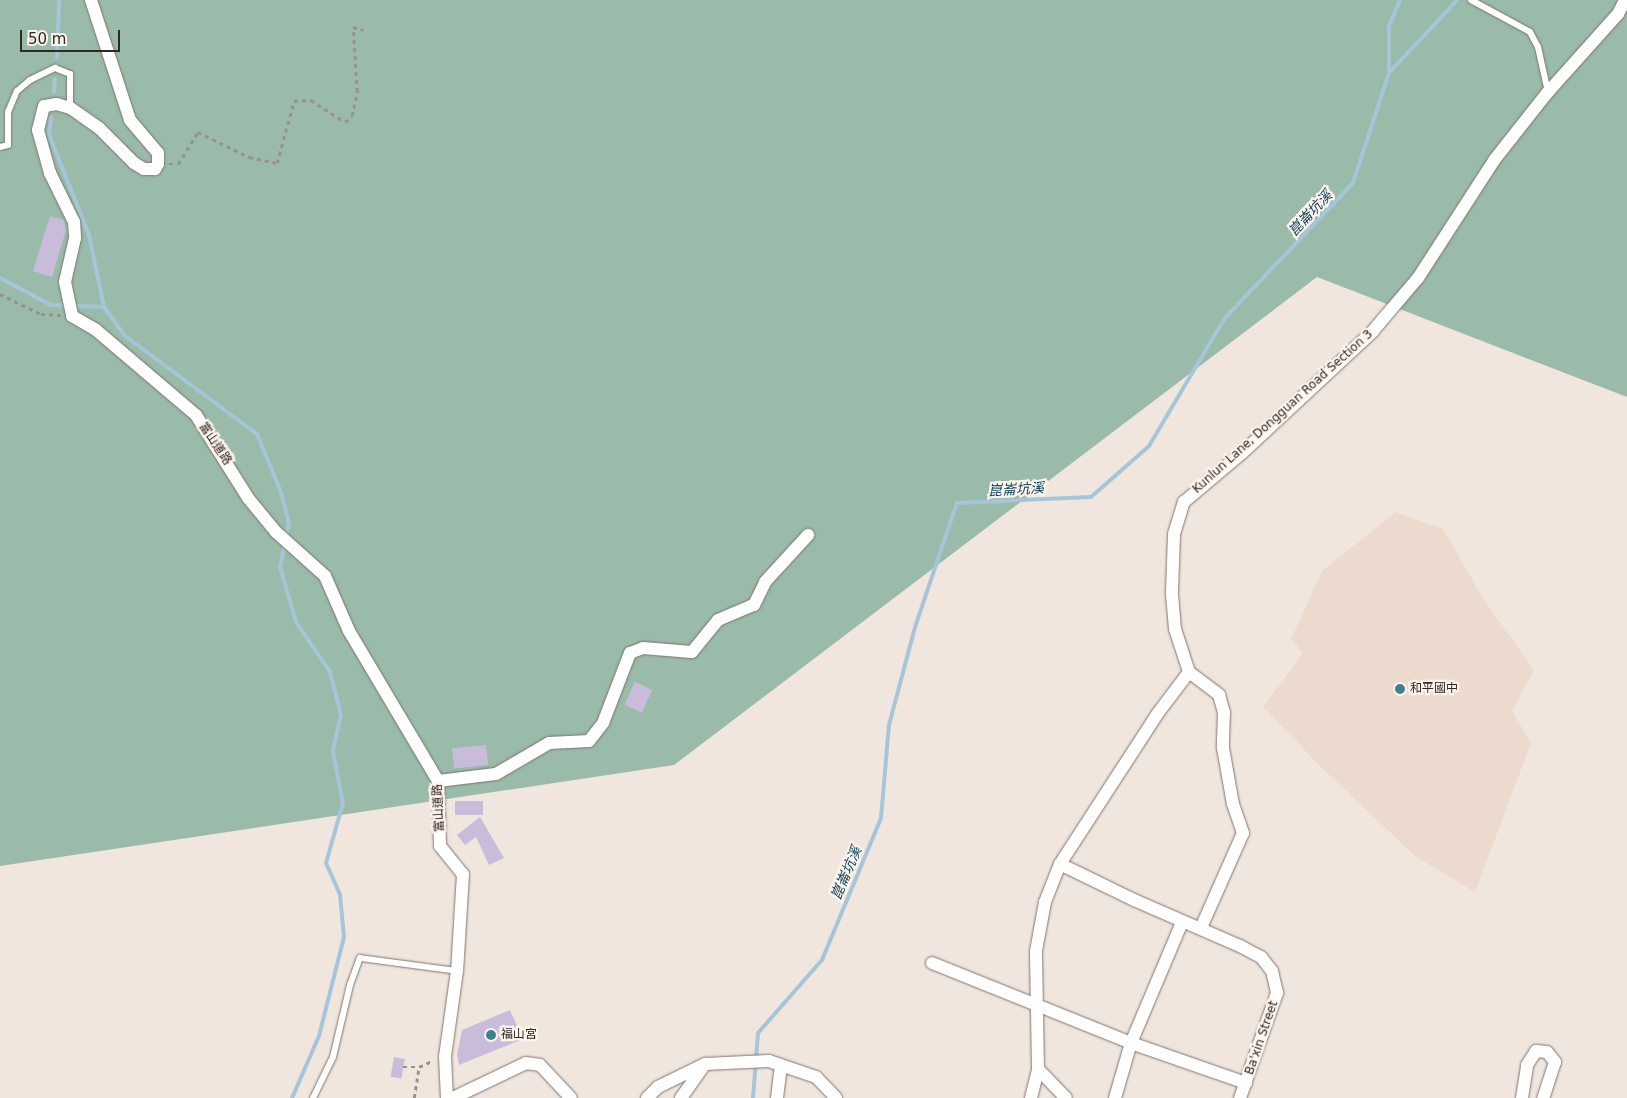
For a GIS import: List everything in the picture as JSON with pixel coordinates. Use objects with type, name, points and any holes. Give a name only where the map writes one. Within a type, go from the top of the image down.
[{"type":"street","points":[[72,316],[66,282],[75,238],[74,222],[50,172],[38,130],[44,106],[56,104],[70,108],[99,128],[134,163],[144,169],[156,169],[158,164],[158,153],[130,120],[91,0]]},
{"type":"street","name":"Kunlun Lane, Dongguan Road Section 3","points":[[1189,672],[1176,629],[1172,592],[1174,534],[1184,502],[1242,453],[1372,332],[1418,278],[1495,159],[1548,92],[1618,14],[1625,0]]},
{"type":"street","name":"富山道路","points":[[72,316],[96,330],[196,416],[248,498],[276,532],[325,576],[349,631],[438,781],[440,846],[462,874],[457,972],[445,1056],[446,1098]]},
{"type":"street","points":[[438,781],[496,774],[549,743],[589,741],[603,722],[630,653],[642,648],[692,652],[718,620],[754,605],[765,582],[808,535]]},
{"type":"street","points":[[1031,1098],[1038,1069],[1035,1005],[1038,940],[1045,902],[1060,864],[1158,713],[1189,672],[1219,694],[1224,712],[1223,748],[1233,804],[1243,833],[1201,928]]},
{"type":"street","name":"Ba'xin Street","points":[[1060,864],[1261,957],[1272,971],[1277,993],[1240,1098]]},
{"type":"street","points":[[1115,1098],[1131,1043],[1182,922]]},
{"type":"street","points":[[932,963],[1131,1043],[1246,1083]]},
{"type":"street","points":[[1522,1098],[1527,1064],[1536,1051],[1547,1052],[1555,1062],[1543,1098]]},
{"type":"street","points":[[647,1098],[658,1087],[705,1064],[769,1061],[816,1077],[836,1098]]},
{"type":"street","points":[[453,1098],[526,1063],[540,1064],[571,1098]]},
{"type":"street","points":[[681,1098],[705,1064]]},
{"type":"street","points":[[777,1098],[781,1065]]},
{"type":"street","points":[[1038,1069],[1066,1098]]},
{"type":"lane","points":[[1471,0],[1530,32],[1538,46],[1548,92]]},
{"type":"lane","points":[[0,147],[8,145],[8,112],[17,90],[30,80],[55,68],[70,74],[70,108]]},
{"type":"lane","points":[[313,1098],[333,1057],[350,984],[360,958],[457,972]]},
{"type":"path","points":[[158,164],[178,164],[198,132],[248,157],[277,163],[294,101],[311,100],[345,122],[352,116],[357,92],[353,27],[364,30]]},
{"type":"path","points":[[0,294],[41,314],[72,316]]},
{"type":"path","points":[[403,1067],[419,1067],[445,1056]]},
{"type":"path","points":[[414,1098],[419,1067]]},
{"type":"shaded area","name":"和平國中","points":[[1396,512],[1443,529],[1484,600],[1534,670],[1512,711],[1531,743],[1475,892],[1415,856],[1322,768],[1263,707],[1303,653],[1291,639],[1322,571]]},
{"type":"green space","points":[[0,0],[1627,0],[1627,397],[1317,277],[674,765],[0,866]]},
{"type":"building","points":[[50,216],[64,220],[66,230],[52,277],[33,271]]},
{"type":"building","points":[[635,682],[652,690],[642,713],[624,705]]},
{"type":"building","points":[[486,745],[488,765],[454,768],[452,749]]},
{"type":"building","points":[[455,801],[483,801],[483,815],[455,815]]},
{"type":"building","points":[[480,817],[504,858],[489,865],[476,837],[465,845],[457,835]]},
{"type":"building","name":"福山宮","points":[[510,1010],[523,1039],[459,1065],[457,1055],[462,1030]]},
{"type":"building","points":[[394,1057],[405,1059],[401,1079],[391,1077]]},
{"type":"waterway","points":[[1389,73],[1389,26],[1400,0]]},
{"type":"waterway","name":"崑崙坑溪","points":[[753,1098],[758,1033],[822,960],[881,818],[889,725],[915,627],[957,503],[1091,497],[1149,446],[1224,319],[1353,183],[1389,73],[1457,0]]},
{"type":"waterway","points":[[57,57],[59,2]]},
{"type":"waterway","points":[[54,92],[55,79]]},
{"type":"waterway","points":[[51,117],[49,135],[89,235],[104,307],[124,335],[257,434],[281,492],[289,523],[286,536]]},
{"type":"waterway","points":[[0,278],[51,305],[104,307]]},
{"type":"waterway","points":[[285,543],[280,567],[296,622],[330,672],[341,715],[333,751],[343,803],[326,863],[340,895],[344,937],[319,1036],[292,1098]]},
{"type":"place","name":"和平國中","points":[[1400,689]]},
{"type":"place","name":"福山宮","points":[[491,1035]]}]
